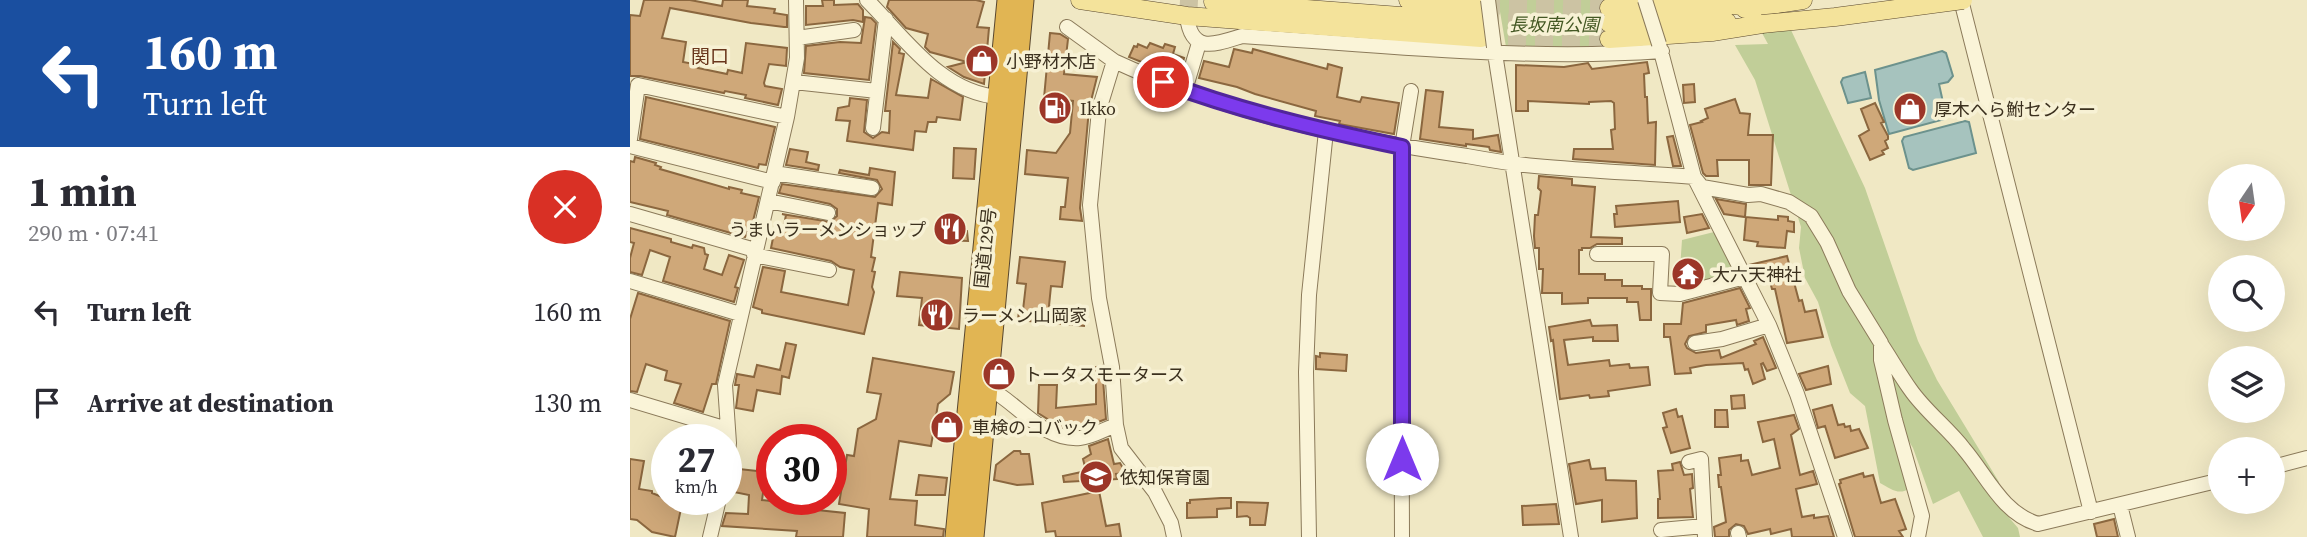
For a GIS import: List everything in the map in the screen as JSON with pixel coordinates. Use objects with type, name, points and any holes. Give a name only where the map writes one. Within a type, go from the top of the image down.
[{"type":"highway","name":"国道129号","points":[[956,537],[1008,0]]},
{"type":"highway","name":"国道129号","points":[[973,537],[1023,0]]},
{"type":"main road","points":[[1080,0],[1187,16],[1487,27]]},
{"type":"main road","points":[[1408,0],[1487,27]]},
{"type":"main road","points":[[1609,23],[1712,32],[1803,0]]},
{"type":"main road","points":[[1609,23],[1758,15],[1835,17],[1962,0]]},
{"type":"main road","points":[[1213,2],[1487,27]]},
{"type":"main road","points":[[1609,23],[1709,3],[1758,15]]},
{"type":"street","points":[[727,424],[725,384],[794,82],[796,0]]},
{"type":"street","points":[[867,0],[913,51],[967,90],[999,97]]},
{"type":"street","points":[[1645,0],[1694,177],[1769,325],[1797,394],[1845,537]]},
{"type":"street","points":[[1962,0],[2091,513]]},
{"type":"street","points":[[1187,16],[1192,35],[1199,43],[1212,45],[1242,36],[1487,27],[1616,55],[1660,48]]},
{"type":"street","points":[[873,128],[886,19]]},
{"type":"street","points":[[1068,27],[1114,61],[1185,90],[1326,131],[1402,147],[1532,166],[1694,177],[1702,187],[1748,195],[1760,194],[1789,202],[1811,216],[1827,242],[1849,291],[1911,391],[1951,433],[1994,491],[2018,516],[2038,524],[2208,483]]},
{"type":"street","points":[[1487,27],[1512,163],[1571,537]]},
{"type":"street","points":[[797,38],[854,30]]},
{"type":"street","points":[[1185,90],[1199,43]]},
{"type":"street","points":[[1114,61],[1099,110],[1090,205],[1098,298],[1112,368],[1116,425],[1121,448],[1155,492],[1171,523],[1174,537]]},
{"type":"street","points":[[794,82],[877,91]]},
{"type":"street","points":[[630,139],[638,85],[787,117]]},
{"type":"street","points":[[1402,537],[1402,147],[1411,91]]},
{"type":"street","points":[[1309,537],[1306,372],[1309,295],[1326,131]]},
{"type":"street","points":[[630,146],[773,177],[872,187]]},
{"type":"street","points":[[768,201],[828,213]]},
{"type":"street","points":[[630,214],[821,270]]},
{"type":"street","points":[[1597,254],[1662,254],[1660,293],[1680,294],[1745,277]]},
{"type":"street","points":[[630,281],[740,314]]},
{"type":"street","points":[[1695,343],[1723,339],[1769,325]]},
{"type":"street","points":[[1881,342],[1881,360],[1895,420],[1922,516],[1918,537]]},
{"type":"street","points":[[987,387],[1045,431],[1067,438],[1083,438],[1116,425]]},
{"type":"street","points":[[630,400],[710,424]]},
{"type":"street","points":[[2285,464],[2307,458]]},
{"type":"street","points":[[1669,532],[1704,532],[1710,503],[1701,460]]},
{"type":"street","points":[[2120,505],[2128,537]]},
{"type":"street","points":[[710,537],[715,515]]},
{"type":"green space","name":"長坂南公園","points":[[1498,0],[1606,0],[1606,48],[1506,47]]},
{"type":"green space","points":[[1744,0],[1777,0],[1865,188],[1918,341],[1937,380],[1999,482],[1987,492],[2018,528],[2020,537],[1983,537],[1959,491],[1933,504],[1913,448],[1886,403],[1910,488],[1899,492],[1880,483],[1865,406],[1850,393],[1818,302],[1805,278],[1799,248],[1801,227],[1755,80],[1735,45],[1768,44]]},
{"type":"green space","points":[[1718,231],[1741,276],[1682,292],[1682,240]]},
{"type":"water","points":[[1942,51],[1946,53],[1953,76],[1948,82],[1939,84],[1945,119],[1889,134],[1879,100],[1875,70]]},
{"type":"water","points":[[1865,72],[1871,98],[1848,103],[1841,82],[1843,78]]},
{"type":"water","points":[[1969,122],[1976,153],[1913,170],[1909,168],[1902,141],[1904,137]]},
{"type":"building","points":[[644,0],[690,0],[722,6],[723,0],[748,0],[747,6],[775,9],[774,13],[787,15],[787,27],[784,27],[670,8],[662,38],[686,42],[683,62],[727,74],[728,70],[742,73],[746,43],[787,48],[786,66],[769,64],[764,83],[765,86],[782,89],[778,105],[745,98],[746,95],[630,76],[630,15],[640,16]]},
{"type":"building","points":[[822,0],[834,0],[834,5],[858,4],[863,10],[863,22],[853,20],[806,25],[806,6],[823,6]]},
{"type":"building","points":[[889,0],[984,2],[977,27],[989,28],[984,84],[964,77],[948,67],[967,62],[930,52],[925,47],[928,34],[906,28],[887,7]]},
{"type":"building","points":[[865,17],[876,23],[869,80],[804,73],[806,46],[840,42],[861,43]]},
{"type":"building","points":[[1050,33],[1060,34],[1068,39],[1064,74],[1097,77],[1089,109],[1080,208],[1082,221],[1060,219],[1061,207],[1065,207],[1068,178],[1025,174],[1027,150],[1056,153],[1070,133],[1073,101],[1044,98]]},
{"type":"building","points":[[893,42],[900,49],[899,53],[904,54],[896,95],[928,98],[931,79],[963,97],[960,120],[937,117],[936,122],[928,122],[926,132],[915,131],[913,150],[847,141],[850,121],[836,120],[838,108],[849,106],[850,98],[867,100],[864,132],[873,138],[882,132],[889,133],[890,111],[885,111]]},
{"type":"building","points":[[1150,43],[1163,48],[1165,44],[1175,47],[1173,54],[1184,58],[1179,77],[1129,57],[1134,46],[1137,47],[1138,44],[1147,48]]},
{"type":"building","points":[[1234,49],[1252,53],[1253,49],[1327,69],[1328,64],[1342,68],[1337,97],[1360,102],[1362,97],[1399,103],[1394,134],[1339,124],[1340,121],[1315,116],[1316,111],[1199,78],[1204,61],[1229,67]]},
{"type":"building","points":[[1647,62],[1649,73],[1644,74],[1645,97],[1648,123],[1656,122],[1655,165],[1573,159],[1574,149],[1613,149],[1611,130],[1615,129],[1614,103],[1611,101],[1589,104],[1528,101],[1528,111],[1516,111],[1516,65],[1564,67],[1588,63],[1592,69]]},
{"type":"building","points":[[1694,84],[1695,102],[1684,103],[1683,85]]},
{"type":"building","points":[[1426,90],[1443,92],[1439,127],[1473,130],[1473,139],[1498,135],[1501,152],[1490,150],[1489,147],[1420,139]]},
{"type":"building","points":[[646,97],[775,127],[766,165],[759,164],[758,168],[640,139]]},
{"type":"building","points":[[1735,99],[1740,113],[1750,114],[1748,135],[1773,135],[1771,185],[1749,185],[1749,160],[1717,160],[1718,176],[1706,176],[1703,173],[1690,125],[1708,118],[1705,109]]},
{"type":"building","points":[[1875,103],[1884,122],[1881,123],[1888,136],[1885,141],[1888,148],[1882,151],[1884,154],[1870,160],[1859,136],[1869,130],[1861,109]]},
{"type":"building","points":[[1673,136],[1681,166],[1673,166],[1667,137]]},
{"type":"building","points":[[954,148],[976,149],[974,179],[953,178]]},
{"type":"building","points":[[790,149],[808,152],[806,162],[819,165],[818,170],[786,165]]},
{"type":"building","points":[[635,157],[656,163],[660,169],[729,189],[742,190],[741,193],[759,197],[750,233],[747,232],[745,237],[667,215],[668,211],[630,202],[630,161],[634,162]]},
{"type":"building","points":[[870,168],[895,172],[892,205],[878,203],[871,257],[875,258],[872,271],[875,272],[872,287],[874,292],[864,334],[762,313],[762,310],[753,307],[763,267],[785,271],[781,292],[848,305],[854,270],[840,267],[831,261],[771,248],[774,233],[782,235],[786,215],[782,214],[830,222],[837,216],[837,209],[830,204],[779,193],[782,184],[875,197],[882,189],[877,180],[839,173],[840,170],[869,175]]},
{"type":"building","points":[[1539,176],[1572,179],[1572,185],[1595,187],[1591,237],[1622,238],[1622,244],[1597,244],[1579,250],[1579,274],[1605,274],[1605,280],[1622,280],[1622,286],[1651,289],[1651,320],[1640,320],[1638,302],[1627,302],[1627,298],[1588,298],[1588,303],[1562,304],[1562,293],[1542,293],[1543,269],[1539,269],[1539,248],[1535,248],[1534,236],[1535,215],[1538,215],[1541,191],[1538,188]]},
{"type":"building","points":[[1716,199],[1746,204],[1745,217],[1724,214]]},
{"type":"building","points":[[1678,201],[1680,222],[1615,227],[1616,206]]},
{"type":"building","points":[[1702,214],[1709,228],[1687,233],[1684,217]]},
{"type":"building","points":[[1778,216],[1788,217],[1788,221],[1794,222],[1794,232],[1787,231],[1785,248],[1757,246],[1758,242],[1744,240],[1746,217],[1778,220]]},
{"type":"building","points":[[962,219],[963,231],[967,231],[968,241],[939,240],[938,220]]},
{"type":"building","points":[[630,228],[671,239],[671,242],[692,248],[693,245],[704,248],[705,254],[708,255],[704,269],[722,275],[729,255],[744,260],[735,287],[738,288],[734,302],[663,281],[670,257],[650,250],[642,275],[630,272],[634,243],[630,242]]},
{"type":"building","points":[[1787,256],[1799,301],[1802,300],[1805,312],[1816,310],[1823,337],[1787,343],[1775,289],[1772,289],[1769,278],[1758,281],[1749,265]]},
{"type":"building","points":[[1020,257],[1065,262],[1062,287],[1051,286],[1049,306],[1085,312],[1084,326],[1018,320],[1019,310],[1023,310],[1026,284],[1017,283]]},
{"type":"building","points":[[900,272],[962,278],[959,329],[919,325],[922,298],[897,296]]},
{"type":"building","points":[[1740,288],[1750,308],[1746,309],[1749,321],[1737,325],[1736,320],[1706,325],[1706,332],[1689,336],[1685,344],[1696,353],[1719,350],[1721,358],[1756,344],[1754,341],[1763,337],[1776,368],[1767,371],[1763,363],[1761,364],[1765,379],[1753,384],[1743,363],[1706,365],[1690,368],[1691,373],[1675,374],[1670,337],[1664,337],[1664,324],[1681,324],[1683,303]]},
{"type":"building","points":[[638,293],[730,321],[716,384],[712,384],[703,412],[674,403],[681,384],[665,380],[667,371],[646,364],[637,392],[630,391],[630,319]]},
{"type":"building","points":[[1590,320],[1592,326],[1617,325],[1618,341],[1593,341],[1593,337],[1564,340],[1568,365],[1609,360],[1610,366],[1629,364],[1630,368],[1648,367],[1650,385],[1608,391],[1609,396],[1590,398],[1589,395],[1560,399],[1549,327]]},
{"type":"building","points":[[786,343],[796,345],[789,378],[782,376],[780,394],[757,390],[753,411],[736,408],[739,385],[735,385],[737,374],[754,377],[757,365],[780,370]]},
{"type":"building","points":[[1320,353],[1347,355],[1346,371],[1316,369],[1316,356],[1320,357]]},
{"type":"building","points":[[873,358],[954,372],[950,394],[938,404],[931,446],[899,441],[890,499],[917,501],[915,525],[944,529],[943,537],[867,537],[869,509],[847,505],[847,455],[854,456],[858,429],[876,419],[881,394],[867,392]]},
{"type":"building","points":[[1102,366],[1106,419],[1085,427],[1068,428],[1057,425],[1038,413],[1039,385],[1057,385],[1056,408],[1096,404],[1096,367]]},
{"type":"building","points":[[1828,366],[1831,384],[1806,390],[1799,374]]},
{"type":"building","points":[[1744,395],[1745,408],[1732,409],[1731,396]]},
{"type":"building","points":[[1832,405],[1838,425],[1850,426],[1851,431],[1859,429],[1868,448],[1835,458],[1825,426],[1818,428],[1813,410]]},
{"type":"building","points":[[1676,409],[1678,417],[1682,416],[1690,448],[1671,453],[1663,428],[1667,427],[1663,413]]},
{"type":"building","points":[[1715,410],[1727,410],[1728,427],[1715,427]]},
{"type":"building","points":[[1794,415],[1799,429],[1791,435],[1800,475],[1813,471],[1817,484],[1796,489],[1802,517],[1828,516],[1834,537],[1792,537],[1791,529],[1771,534],[1770,529],[1748,534],[1744,526],[1736,524],[1729,530],[1729,537],[1715,537],[1714,527],[1726,522],[1719,487],[1719,458],[1741,455],[1741,461],[1748,460],[1752,475],[1780,468],[1774,439],[1763,442],[1758,422]]},
{"type":"building","points":[[1108,439],[1114,464],[1120,463],[1126,473],[1116,474],[1117,479],[1064,482],[1063,476],[1086,471],[1083,459],[1091,454],[1089,446]]},
{"type":"building","points":[[1014,451],[1029,454],[1033,484],[1017,485],[994,480],[996,465]]},
{"type":"building","points":[[630,459],[644,461],[639,489],[651,491],[651,515],[680,515],[675,537],[652,532],[637,520],[630,519]]},
{"type":"building","points":[[1589,460],[1591,469],[1605,468],[1606,480],[1636,481],[1637,518],[1602,522],[1602,500],[1576,504],[1569,464]]},
{"type":"building","points":[[1680,462],[1684,475],[1692,474],[1693,488],[1690,489],[1693,517],[1658,518],[1658,471],[1673,470],[1672,464]]},
{"type":"building","points":[[742,469],[756,471],[756,515],[845,515],[843,537],[796,537],[797,531],[722,526],[725,515],[748,514],[749,495],[742,494]]},
{"type":"building","points":[[1863,473],[1864,477],[1873,475],[1881,503],[1895,499],[1906,529],[1899,531],[1903,537],[1855,537],[1839,484],[1840,480]]},
{"type":"building","points":[[919,475],[947,478],[945,495],[916,495]]},
{"type":"building","points":[[1099,491],[1106,526],[1119,524],[1121,537],[1056,537],[1055,531],[1046,532],[1042,503]]},
{"type":"building","points":[[1231,498],[1231,508],[1217,509],[1217,517],[1187,518],[1187,503],[1190,503],[1190,500]]},
{"type":"building","points":[[1237,502],[1268,503],[1265,525],[1250,525],[1250,518],[1247,516],[1237,517]]},
{"type":"building","points":[[1556,504],[1559,524],[1523,525],[1522,506]]},
{"type":"building","points":[[2114,519],[2118,537],[2097,537],[2094,524]]},
{"type":"tunnel","points":[[1180,0],[1213,2]]},
{"type":"tunnel","points":[[1482,5],[1609,8]]},
{"type":"tunnel","points":[[1481,22],[1609,23]]},
{"type":"tunnel","points":[[1481,38],[1609,39]]},
{"type":"place","name":"小野材木店","points":[[982,61]]},
{"type":"place","name":"Ikko","points":[[1055,108]]},
{"type":"place","name":"厚木へら鮒センター","points":[[1910,109]]},
{"type":"place","name":"うまいラーメンショップ","points":[[950,229]]},
{"type":"place","name":"大六天神社","points":[[1688,274]]},
{"type":"place","name":"ラーメン山岡家","points":[[937,315]]},
{"type":"place","name":"トータスモータース","points":[[999,374]]},
{"type":"place","name":"車検のコバック","points":[[947,427]]},
{"type":"place","name":"依知保育園","points":[[1096,477]]},
{"type":"district","name":"関口","points":[[710,56]]},
{"type":"route","points":[[1163,82],[1247,110],[1402,147],[1402,459]]}]
